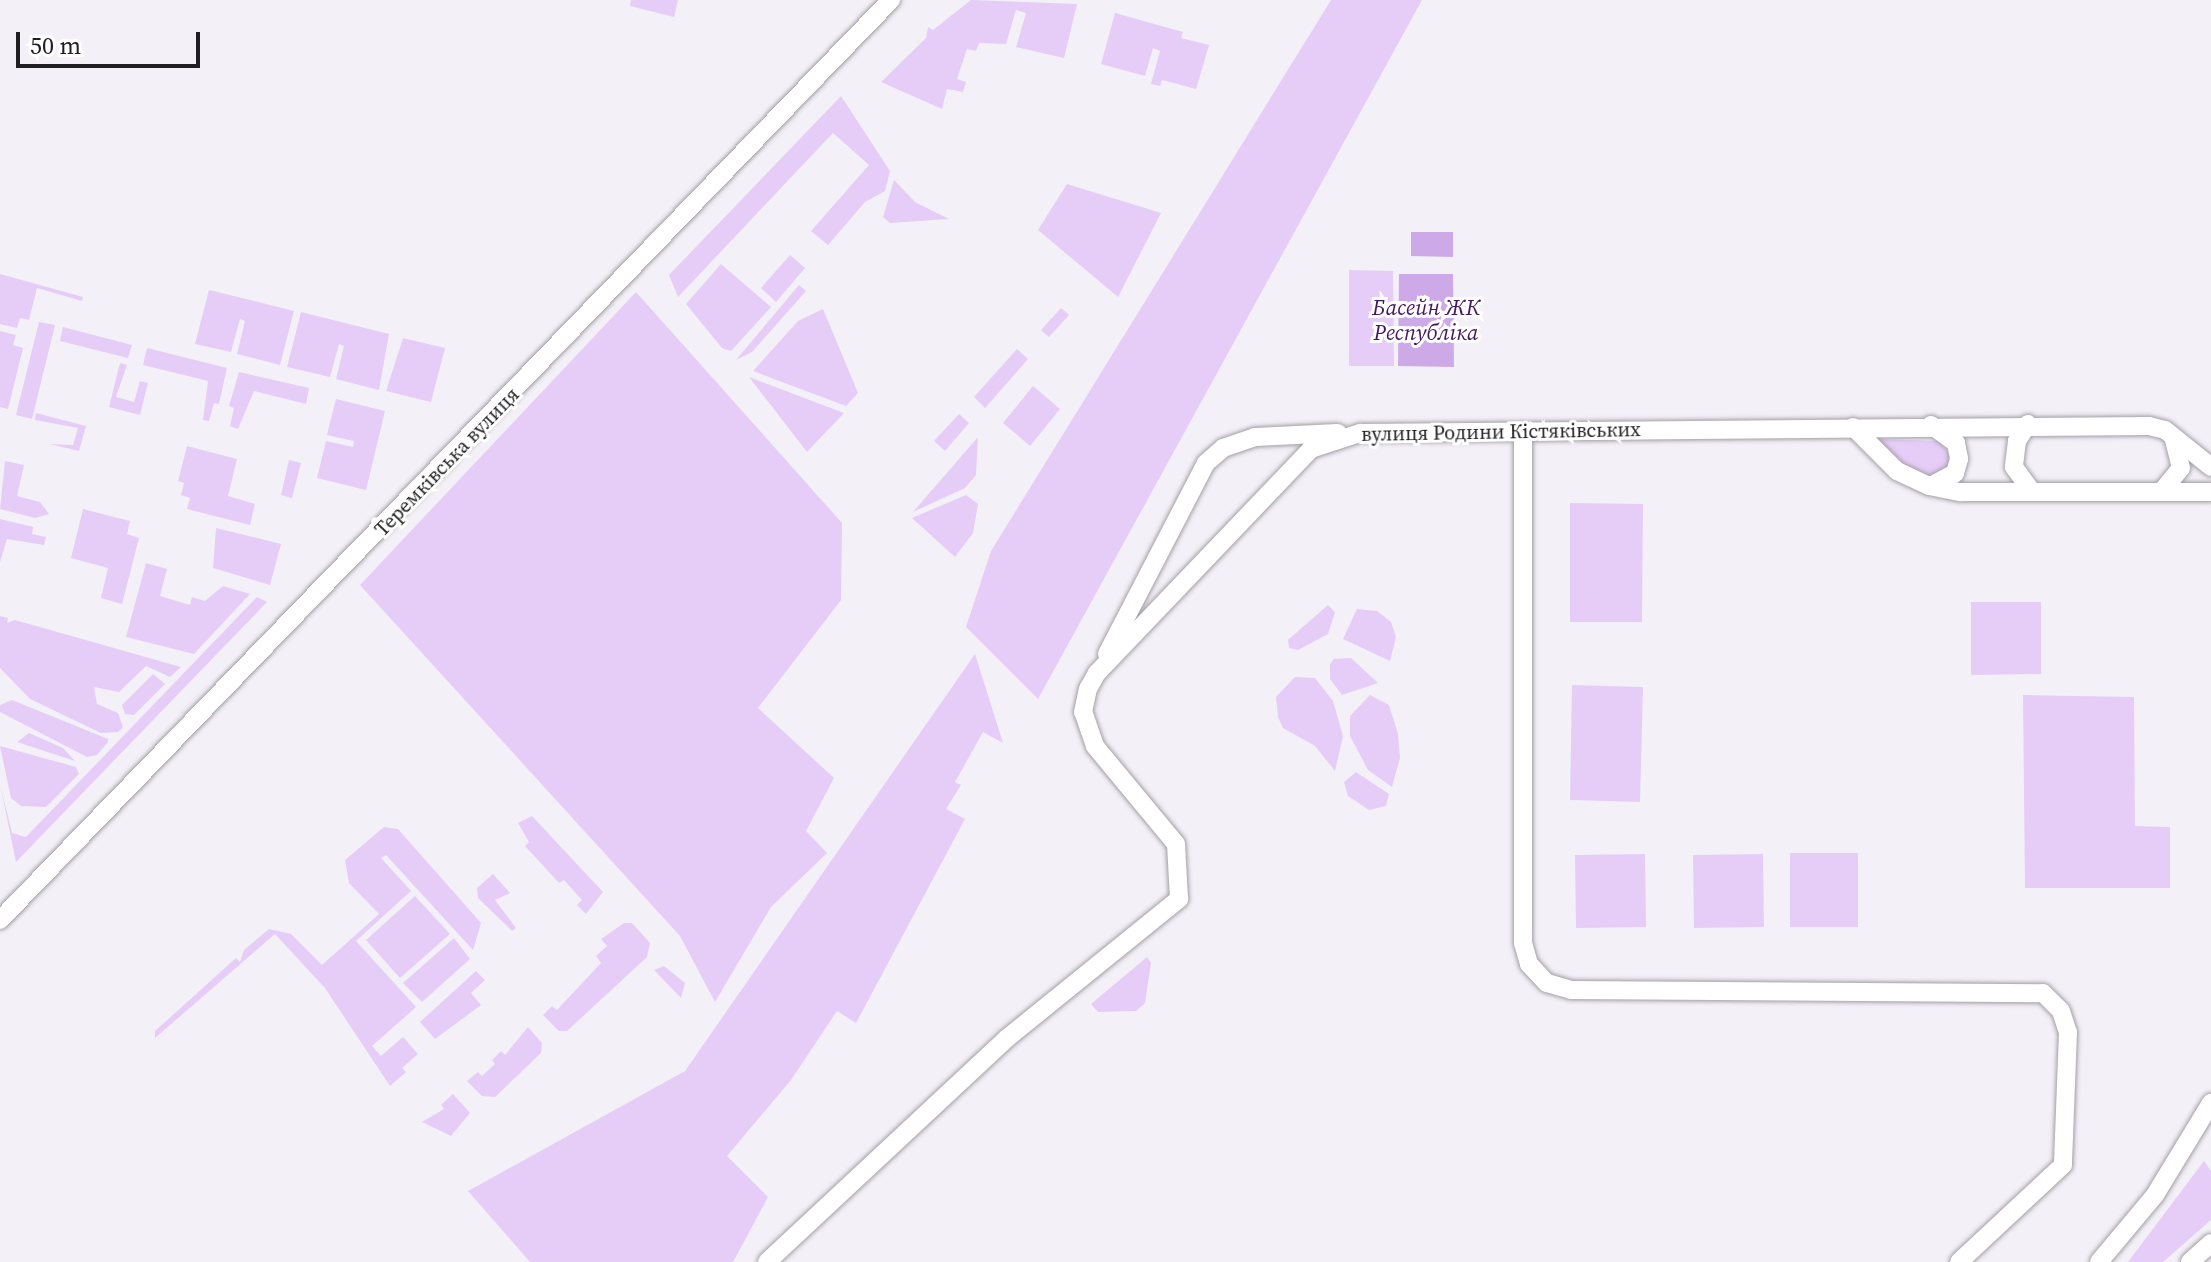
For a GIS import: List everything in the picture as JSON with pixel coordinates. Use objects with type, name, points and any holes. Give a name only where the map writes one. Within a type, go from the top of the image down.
[{"type":"street","name":"Теремківська вулиця","points":[[0,920],[891,0]]},
{"type":"street","name":"вулиця Родини Кістяківських","points":[[767,1262],[1006,1039],[1179,899],[1176,844],[1095,746],[1083,712],[1097,673],[1293,463],[1330,439],[1360,433],[2028,424],[2149,426],[2170,433],[2211,467]]},
{"type":"street","points":[[2028,424],[2017,441],[2014,467],[2031,490]]},
{"type":"street","points":[[1929,486],[1947,481],[1959,459],[1956,443],[1931,425]]},
{"type":"street","points":[[1853,427],[1897,471],[1929,486],[2211,492]]},
{"type":"street","points":[[1523,431],[1523,943],[1529,964],[1547,983],[1571,990],[2043,993],[2061,1011],[2068,1032],[2060,1172],[1959,1262]]},
{"type":"street","points":[[1097,673],[1193,484],[1223,448],[1265,436],[1360,433]]},
{"type":"street","points":[[2163,490],[2176,479],[2182,459],[2170,433]]},
{"type":"street","points":[[2099,1262],[2155,1195],[2211,1103]]},
{"type":"street","points":[[2190,1262],[2211,1243]]},
{"type":"shaded area","points":[[631,0],[678,0],[674,17],[630,6]]},
{"type":"shaded area","points":[[971,0],[1077,4],[1064,58],[1016,47],[1026,13],[1016,10],[1006,44],[979,43],[976,51],[967,49],[957,79],[966,82],[963,92],[947,89],[942,109],[881,82],[926,38],[928,27],[933,30]]},
{"type":"shaded area","points":[[1331,0],[1422,0],[1038,699],[966,627],[991,551]]},
{"type":"shaded area","points":[[1115,13],[1183,32],[1181,38],[1209,45],[1196,89],[1162,80],[1160,86],[1151,84],[1160,51],[1153,48],[1145,76],[1101,64]]},
{"type":"shaded area","points":[[841,96],[890,171],[885,191],[865,202],[828,245],[811,231],[869,165],[833,133],[678,297],[669,275]]},
{"type":"shaded area","points":[[894,180],[915,202],[949,219],[890,223],[883,217]]},
{"type":"shaded area","points":[[1067,184],[1161,213],[1118,297],[1038,230]]},
{"type":"shaded area","points":[[790,255],[805,268],[776,302],[761,288]]},
{"type":"shaded area","points":[[721,264],[771,307],[731,351],[722,348],[686,304]]},
{"type":"shaded area","points":[[1349,270],[1393,271],[1394,366],[1349,366]]},
{"type":"shaded area","points":[[0,274],[83,297],[82,301],[37,288],[29,320],[20,318],[17,328],[0,324]]},
{"type":"shaded area","points":[[799,285],[806,291],[752,352],[736,360]]},
{"type":"shaded area","points":[[209,290],[294,311],[280,365],[237,354],[245,321],[240,319],[231,352],[195,344]]},
{"type":"shaded area","points":[[636,292],[842,523],[841,600],[758,708],[834,778],[806,831],[827,853],[771,907],[715,1002],[680,936],[360,585]]},
{"type":"shaded area","points":[[1061,308],[1069,315],[1049,337],[1041,330]]},
{"type":"shaded area","points":[[823,309],[858,393],[846,406],[753,371],[798,321]]},
{"type":"shaded area","points":[[301,312],[389,334],[379,390],[336,379],[344,346],[339,344],[330,377],[287,367]]},
{"type":"shaded area","points":[[39,322],[55,325],[32,419],[16,415]]},
{"type":"shaded area","points":[[63,327],[132,345],[128,358],[60,341]]},
{"type":"shaded area","points":[[0,331],[16,335],[13,345],[23,348],[8,409],[0,407]]},
{"type":"shaded area","points":[[403,338],[445,348],[431,402],[386,391]]},
{"type":"shaded area","points":[[147,348],[227,368],[219,404],[214,403],[209,421],[203,420],[208,381],[143,365]]},
{"type":"shaded area","points":[[1017,349],[1028,359],[985,408],[974,397]]},
{"type":"shaded area","points":[[120,363],[127,365],[116,397],[134,402],[140,381],[148,383],[140,415],[109,407]]},
{"type":"shaded area","points":[[239,372],[309,388],[306,404],[254,391],[238,429],[230,426],[234,408],[229,406]]},
{"type":"shaded area","points":[[749,377],[844,413],[807,452]]},
{"type":"shaded area","points":[[1033,386],[1060,409],[1030,446],[1003,423]]},
{"type":"shaded area","points":[[336,399],[385,411],[366,490],[317,478],[326,441],[353,447],[354,441],[327,435]]},
{"type":"shaded area","points":[[36,413],[86,426],[79,451],[49,444],[73,445],[78,428],[35,420]]},
{"type":"shaded area","points":[[959,414],[969,423],[945,451],[934,441]]},
{"type":"shaded area","points":[[978,437],[976,475],[965,488],[913,512]]},
{"type":"shaded area","points":[[1876,439],[1939,441],[1952,458],[1949,468],[1925,477],[1913,473]]},
{"type":"shaded area","points":[[187,446],[237,459],[228,496],[255,504],[250,525],[187,509],[190,498],[181,495],[184,483],[178,481]]},
{"type":"shaded area","points":[[289,460],[301,463],[292,498],[281,495]]},
{"type":"shaded area","points":[[5,461],[24,465],[17,496],[40,502],[49,514],[35,518],[0,509]]},
{"type":"shaded area","points":[[966,495],[978,504],[973,533],[955,557],[912,518]]},
{"type":"shaded area","points":[[1570,503],[1643,504],[1642,622],[1570,622]]},
{"type":"shaded area","points":[[83,509],[130,521],[127,534],[139,538],[122,604],[101,598],[108,568],[71,558]]},
{"type":"shaded area","points":[[0,519],[33,527],[32,534],[46,537],[44,545],[7,539],[0,562]]},
{"type":"shaded area","points":[[216,528],[281,544],[270,585],[213,568]]},
{"type":"shaded area","points":[[146,563],[167,569],[160,596],[190,605],[192,597],[205,601],[223,586],[250,594],[194,654],[126,637]]},
{"type":"shaded area","points":[[257,597],[267,602],[16,862],[0,784],[12,833],[26,837]]},
{"type":"shaded area","points":[[1971,602],[2041,602],[2041,674],[1971,675]]},
{"type":"shaded area","points":[[1328,605],[1335,612],[1328,634],[1298,650],[1289,648],[1288,640]]},
{"type":"shaded area","points":[[1357,609],[1377,611],[1391,622],[1396,637],[1390,661],[1343,639]]},
{"type":"shaded area","points":[[0,616],[8,618],[7,623],[15,620],[181,667],[170,677],[146,666],[119,692],[94,687],[97,704],[118,713],[123,727],[118,732],[101,733],[30,699],[0,668]]},
{"type":"shaded area","points":[[975,654],[1003,743],[983,732],[955,782],[961,785],[946,809],[965,819],[856,1023],[837,1011],[791,1080],[727,1156],[768,1197],[733,1262],[530,1262],[468,1191],[685,1071]]},
{"type":"shaded area","points":[[1351,658],[1378,683],[1342,695],[1330,679],[1330,664],[1334,659]]},
{"type":"shaded area","points":[[153,674],[165,684],[134,715],[125,714],[122,705]]},
{"type":"shaded area","points":[[1295,677],[1315,678],[1333,701],[1343,736],[1335,771],[1315,746],[1283,728],[1278,717],[1276,697]]},
{"type":"shaded area","points":[[1572,685],[1643,687],[1640,802],[1570,800]]},
{"type":"shaded area","points":[[1370,695],[1389,705],[1398,734],[1400,758],[1392,787],[1368,770],[1350,736],[1350,716]]},
{"type":"shaded area","points":[[2023,695],[2134,697],[2135,826],[2170,827],[2170,888],[2025,888]]},
{"type":"shaded area","points":[[12,700],[108,739],[108,742],[97,755],[87,757],[0,712],[0,705]]},
{"type":"shaded area","points":[[29,733],[63,748],[75,761],[17,742]]},
{"type":"shaded area","points":[[0,746],[76,767],[79,774],[46,807],[21,806],[11,798]]},
{"type":"shaded area","points":[[1356,772],[1389,794],[1386,806],[1369,810],[1348,796],[1344,782]]},
{"type":"shaded area","points":[[532,816],[603,892],[586,914],[577,905],[582,900],[564,880],[559,883],[525,846],[529,842],[518,823]]},
{"type":"shaded area","points":[[384,827],[398,829],[481,923],[473,950],[386,855],[381,858],[411,891],[356,941],[416,1007],[372,1046],[381,1056],[403,1037],[418,1054],[402,1068],[406,1072],[390,1086],[325,988],[275,934],[155,1038],[155,1031],[236,958],[240,962],[244,950],[269,929],[291,934],[322,965],[379,914],[349,883],[345,860]]},
{"type":"shaded area","points":[[1790,853],[1858,853],[1858,927],[1790,927]]},
{"type":"shaded area","points":[[1645,854],[1646,927],[1576,928],[1575,855]]},
{"type":"shaded area","points":[[1763,854],[1764,927],[1694,928],[1693,855]]},
{"type":"shaded area","points":[[493,874],[510,893],[495,900],[516,928],[512,931],[478,898],[477,888]]},
{"type":"shaded area","points":[[415,896],[450,934],[400,978],[366,940]]},
{"type":"shaded area","points":[[624,923],[632,923],[650,943],[647,957],[567,1031],[559,1031],[543,1015],[552,1006],[557,1010],[601,963],[596,956],[607,946],[601,939]]},
{"type":"shaded area","points":[[454,938],[470,959],[422,1002],[403,983]]},
{"type":"shaded area","points":[[1147,957],[1151,963],[1145,1003],[1136,1011],[1098,1012],[1091,1004]]},
{"type":"shaded area","points":[[664,966],[685,983],[681,998],[654,970]]},
{"type":"shaded area","points":[[476,971],[485,980],[471,993],[481,1005],[435,1039],[420,1022]]},
{"type":"shaded area","points":[[528,1027],[542,1043],[541,1053],[495,1097],[482,1096],[467,1081],[478,1072],[482,1076],[495,1064],[492,1060],[501,1051],[505,1055]]},
{"type":"shaded area","points":[[453,1094],[470,1113],[451,1136],[422,1122],[444,1109],[441,1105]]},
{"type":"shaded area","points":[[2204,1161],[2211,1171],[2211,1220],[2163,1262],[2128,1262]]},
{"type":"water","points":[[1411,232],[1453,232],[1453,257],[1411,256]]},
{"type":"water","name":"Басейн ЖК Республіка","points":[[1399,274],[1453,274],[1454,367],[1398,366]]}]
